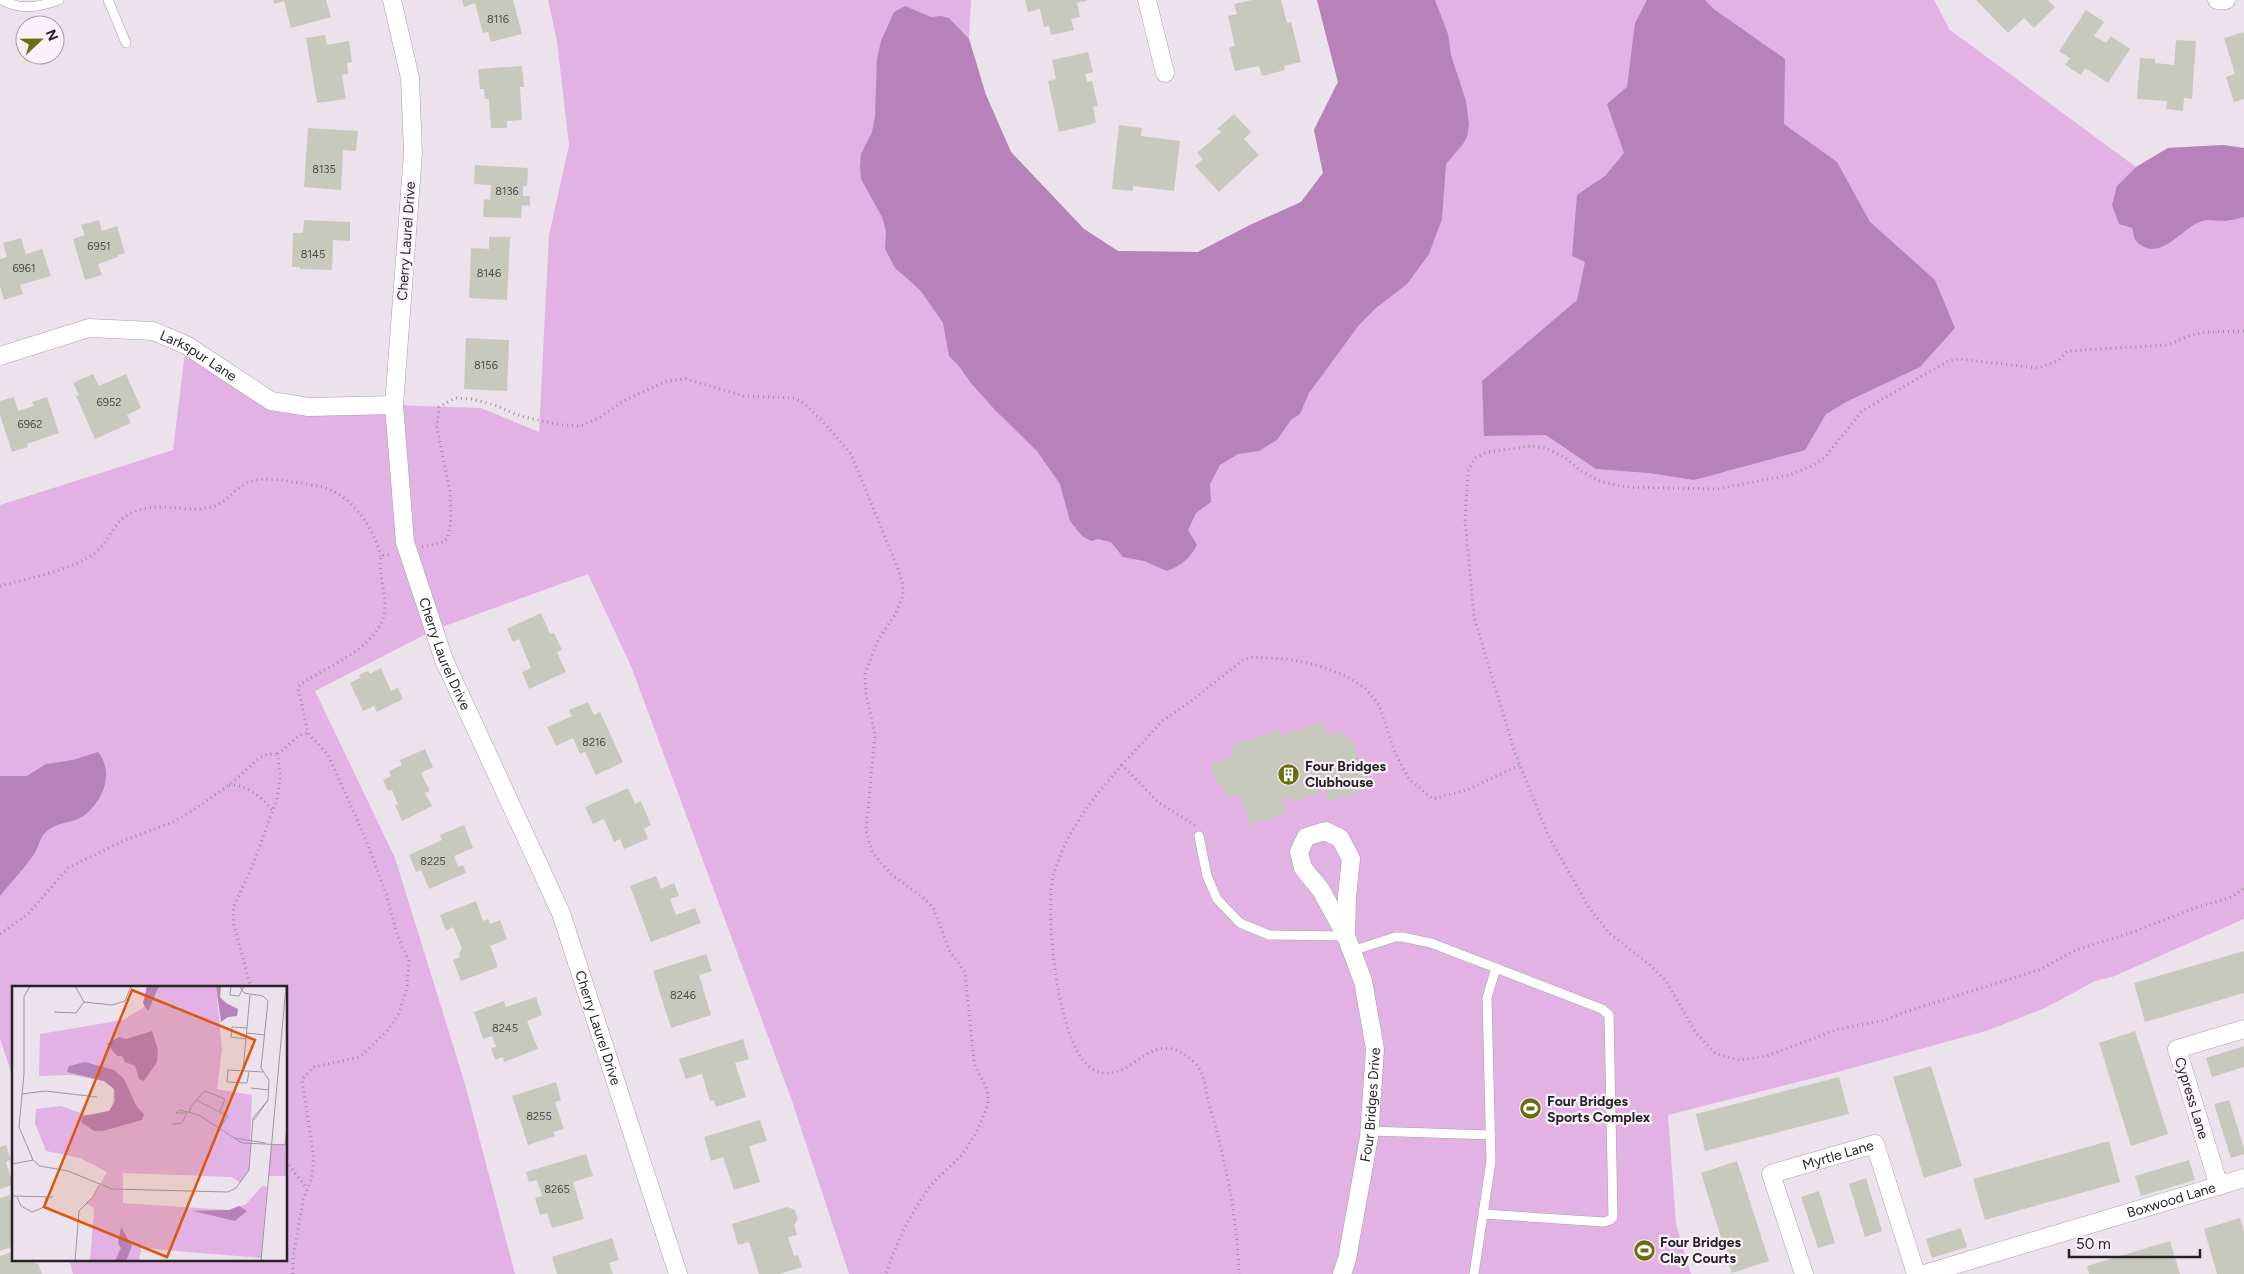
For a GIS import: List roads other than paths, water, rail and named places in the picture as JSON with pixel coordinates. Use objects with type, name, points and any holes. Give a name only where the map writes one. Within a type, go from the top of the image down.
[{"type":"street","name":"Cherry Laurel Drive","points":[[392,0],[410,78],[413,153],[394,405],[405,542],[444,660],[561,913],[678,1274]]},
{"type":"street","points":[[1147,0],[1165,72]]},
{"type":"street","points":[[2217,0],[2226,0]]},
{"type":"street","name":"Larkspur Lane","points":[[0,356],[89,328],[153,331],[186,345],[271,401],[309,407],[394,405]]},
{"type":"street","name":"Four Bridges Drive","points":[[1342,1274],[1347,1259],[1369,1131],[1375,1049],[1363,981],[1349,944],[1321,890],[1303,868],[1300,852],[1306,836],[1325,831],[1340,838],[1351,859],[1347,896],[1349,944]]},
{"type":"street","name":"Cypress Lane","points":[[2219,1186],[2177,1049],[2244,1029]]},
{"type":"street","name":"Myrtle Lane","points":[[1804,1274],[1771,1174],[1875,1144],[1916,1274]]},
{"type":"street","name":"Boxwood Lane","points":[[1924,1274],[2244,1178]]},
{"type":"lane","points":[[2,0],[21,7],[39,7],[59,0]]},
{"type":"lane","points":[[108,0],[126,43]]},
{"type":"lane","points":[[1198,836],[1207,876],[1218,899],[1240,923],[1268,935],[1349,944],[1402,937],[1431,944],[1602,1009],[1609,1015],[1612,1217],[1604,1222],[1484,1214]]},
{"type":"lane","points":[[1474,1274],[1491,1161],[1488,998],[1496,968]]},
{"type":"lane","points":[[1369,1131],[1491,1135]]},
{"type":"place","name":"Four Bridges Clubhouse","points":[[1289,774]]},
{"type":"place","name":"Four Bridges Sports Complex","points":[[1531,1109]]},
{"type":"place","name":"Four Bridges Clay Courts","points":[[1644,1250]]}]
